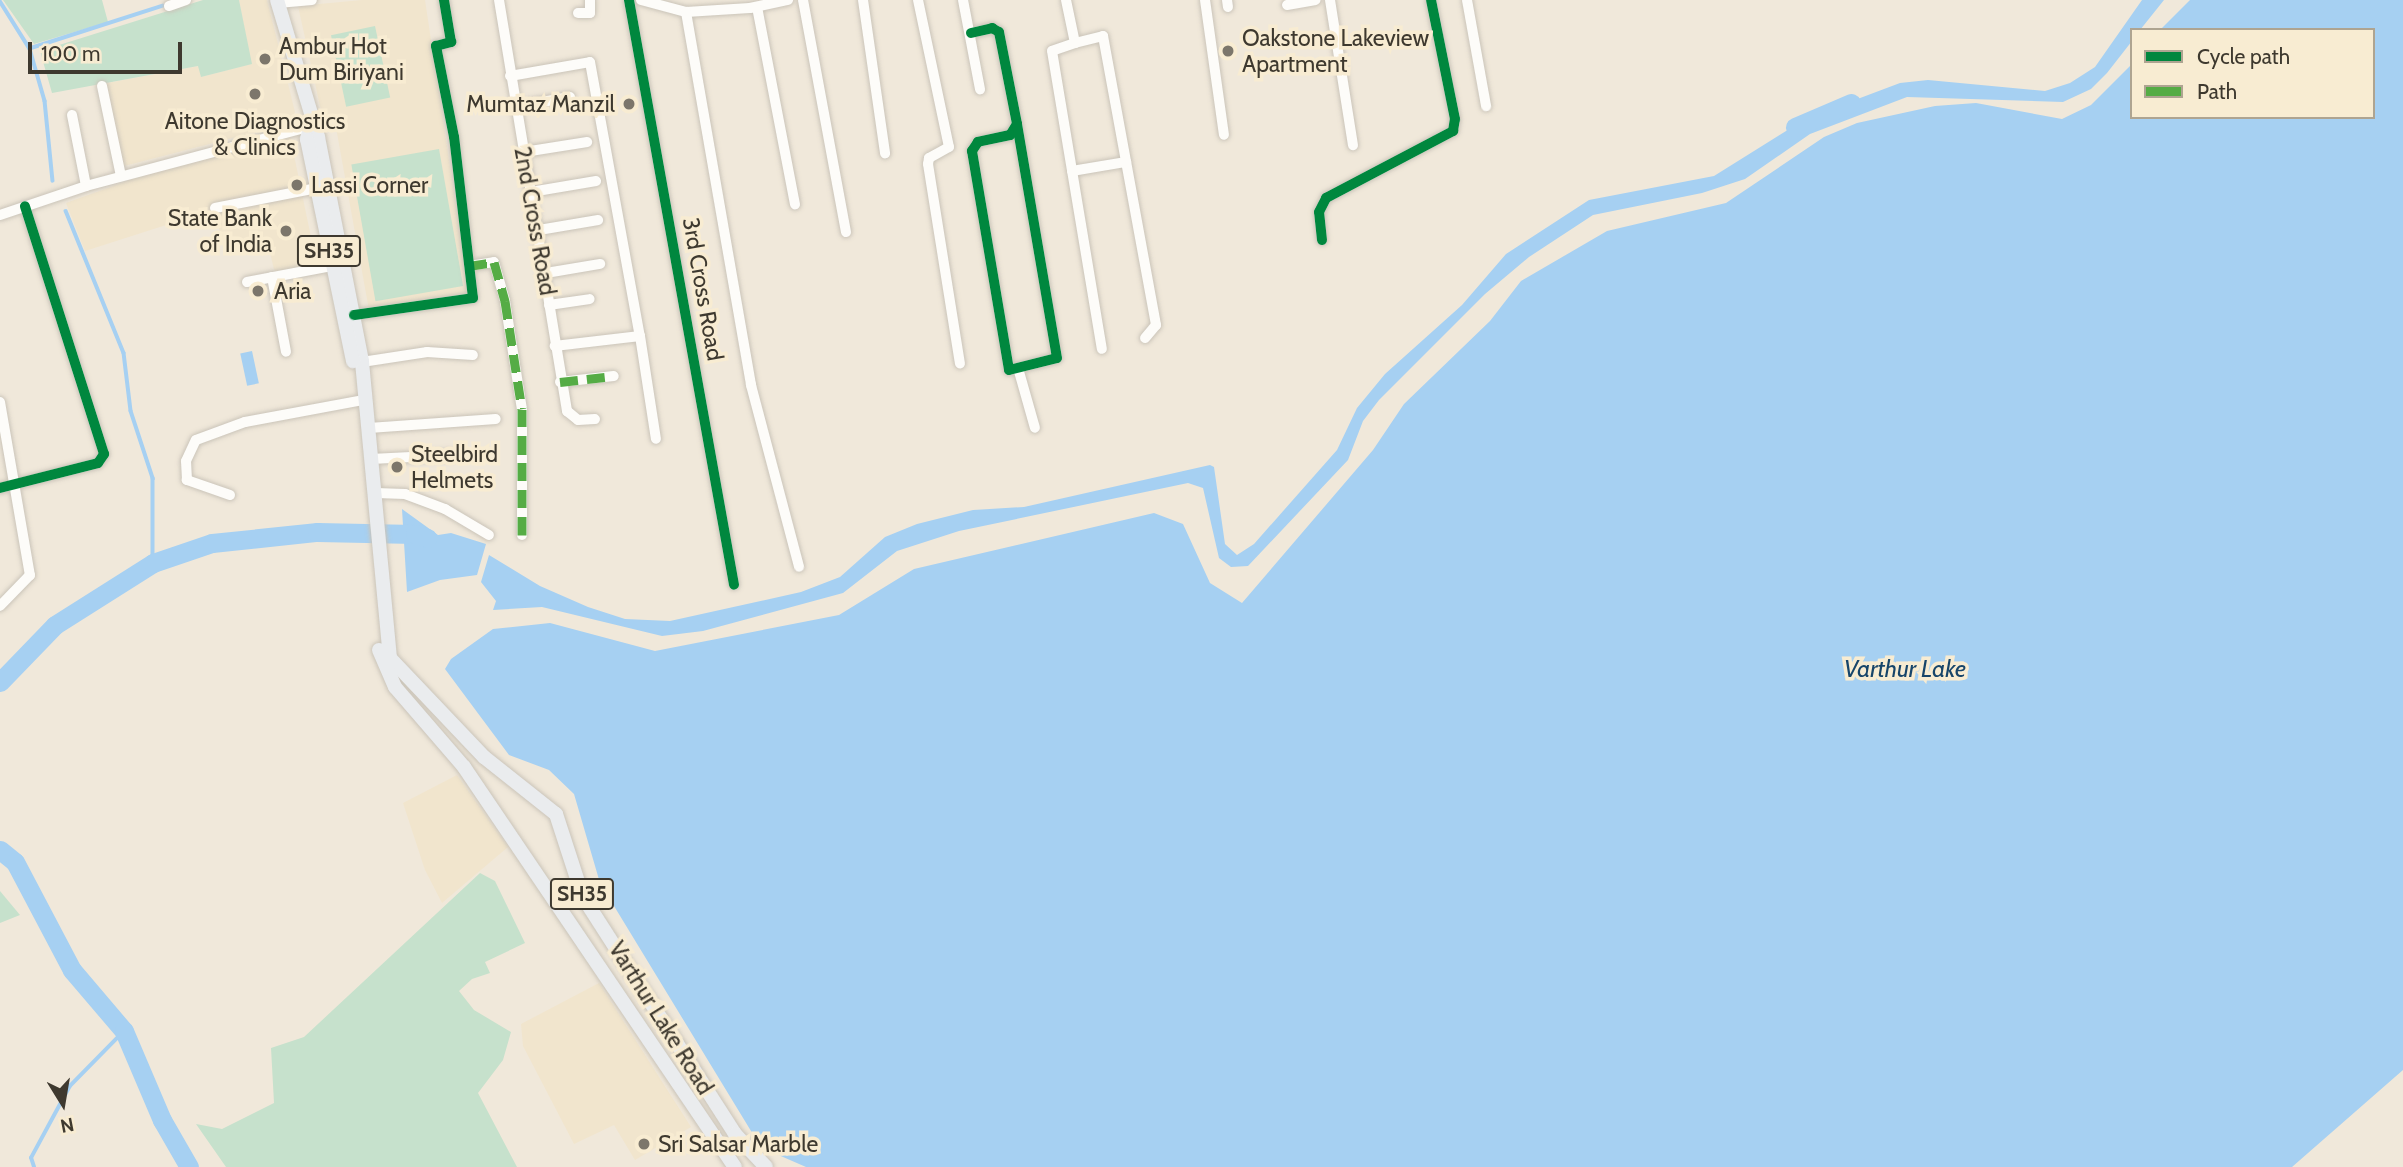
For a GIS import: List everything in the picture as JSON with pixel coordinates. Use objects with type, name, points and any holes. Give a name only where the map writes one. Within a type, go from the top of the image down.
[{"type":"main road","name":"SH35","points":[[278,1],[311,126],[318,137],[354,315],[374,486]]},
{"type":"main road","name":"SH35","points":[[311,126],[307,139],[332,266],[352,359],[361,368]]},
{"type":"main road","name":"Varthur Lake Road","points":[[374,486],[373,510],[382,642],[395,687],[464,767],[735,1167]]},
{"type":"main road","name":"Varthur Lake Road","points":[[386,660],[484,757],[556,814],[583,897],[734,1135],[766,1167]]},
{"type":"street","points":[[169,6],[186,0]]},
{"type":"street","points":[[278,1],[312,0]]},
{"type":"street","points":[[354,315],[473,298],[454,137],[436,46],[451,42],[444,0]]},
{"type":"street","name":"2nd Cross Road","points":[[499,0],[514,107],[546,273],[560,382],[567,411],[578,420],[595,419]]},
{"type":"street","points":[[578,13],[590,13],[590,0]]},
{"type":"street","name":"3rd Cross Road","points":[[629,0],[734,585]]},
{"type":"street","points":[[641,0],[666,4],[686,12],[788,0]]},
{"type":"street","points":[[803,0],[846,232]]},
{"type":"street","points":[[863,0],[885,153]]},
{"type":"street","points":[[918,0],[949,147],[929,159],[928,164],[960,363]]},
{"type":"street","points":[[963,0],[980,89]]},
{"type":"street","points":[[1066,0],[1075,43]]},
{"type":"street","points":[[1205,0],[1224,135]]},
{"type":"street","points":[[1330,0],[1353,145]]},
{"type":"street","points":[[1322,240],[1319,212],[1326,198],[1453,131],[1455,119],[1431,0]]},
{"type":"street","points":[[1466,0],[1486,106]]},
{"type":"street","points":[[1287,5],[1309,1]]},
{"type":"street","points":[[752,5],[794,204]]},
{"type":"street","points":[[686,12],[751,385],[799,567]]},
{"type":"street","points":[[971,33],[992,29],[999,32],[1017,124],[1057,358],[1009,370],[1005,363],[972,151],[978,142],[1010,135],[1017,124]]},
{"type":"street","points":[[1102,349],[1052,51],[1103,36],[1156,325],[1145,338]]},
{"type":"street","points":[[510,76],[590,62],[656,439]]},
{"type":"street","points":[[102,86],[121,176]]},
{"type":"street","points":[[514,107],[570,97]]},
{"type":"street","points":[[72,115],[86,186]]},
{"type":"street","points":[[0,215],[86,186],[311,126]]},
{"type":"street","points":[[524,152],[587,142]]},
{"type":"street","points":[[1072,171],[1126,162]]},
{"type":"street","points":[[531,192],[596,180]]},
{"type":"street","points":[[215,208],[317,188]]},
{"type":"street","points":[[0,488],[98,463],[104,454],[25,206]]},
{"type":"street","points":[[539,230],[598,220]]},
{"type":"street","points":[[469,266],[494,262],[505,301],[522,409],[522,535]]},
{"type":"street","points":[[546,273],[600,264]]},
{"type":"street","points":[[247,282],[332,266]]},
{"type":"street","points":[[272,277],[286,352]]},
{"type":"street","points":[[549,305],[590,299]]},
{"type":"street","points":[[555,346],[640,336]]},
{"type":"street","points":[[361,368],[426,352],[473,355]]},
{"type":"street","points":[[1018,368],[1034,428]]},
{"type":"street","points":[[560,382],[614,376]]},
{"type":"street","points":[[230,495],[187,480],[186,461],[197,440],[245,422],[364,400]]},
{"type":"street","points":[[0,402],[3,438],[15,484],[30,575],[0,606]]},
{"type":"street","points":[[369,428],[496,419]]},
{"type":"street","points":[[371,459],[451,454]]},
{"type":"street","points":[[374,486],[445,509],[489,535]]},
{"type":"shaded area","points":[[239,0],[267,0],[295,112],[291,123],[124,166],[102,84],[199,66],[201,77],[251,64]]},
{"type":"shaded area","points":[[362,0],[425,0],[469,293],[369,310],[335,122],[322,115],[298,6]]},
{"type":"shaded area","points":[[290,136],[317,266],[275,273],[268,245],[227,253],[213,210],[85,251],[66,203],[141,176]]},
{"type":"shaded area","points":[[457,775],[508,847],[442,903],[425,870],[403,803]]},
{"type":"shaded area","points":[[599,983],[691,1127],[635,1160],[614,1125],[574,1144],[523,1046],[521,1024]]},
{"type":"green space","points":[[3,0],[102,0],[108,22],[34,44]]},
{"type":"green space","points":[[203,0],[239,0],[252,64],[201,77],[198,66],[52,93],[40,51]]},
{"type":"green space","points":[[375,26],[390,97],[346,107],[331,35]]},
{"type":"green space","points":[[439,149],[463,286],[375,301],[351,164]]},
{"type":"green space","points":[[480,873],[495,881],[525,943],[485,962],[490,973],[472,979],[459,991],[474,1010],[511,1032],[503,1060],[478,1093],[517,1167],[226,1167],[196,1124],[222,1129],[274,1103],[271,1048],[304,1037]]},
{"type":"green space","points":[[0,891],[20,915],[0,923]]},
{"type":"water","points":[[2142,0],[2164,0],[2142,28],[2130,28],[2130,44],[2107,73],[2091,89],[2063,102],[1907,97],[1810,134],[1745,179],[1702,193],[1593,215],[1529,257],[1485,294],[1379,400],[1363,421],[1348,460],[1248,566],[1231,567],[1219,558],[1203,488],[1188,483],[959,531],[897,551],[843,593],[703,631],[662,636],[542,607],[493,610],[496,601],[481,582],[489,555],[540,586],[588,607],[625,619],[670,621],[801,592],[840,577],[885,537],[917,524],[973,510],[1024,507],[1210,465],[1214,467],[1225,544],[1237,555],[1254,544],[1337,450],[1357,408],[1385,374],[1462,305],[1506,254],[1589,200],[1714,176],[1807,118],[1900,83],[1928,80],[2045,91],[2070,83],[2095,67]]},
{"type":"water","name":"Varthur Lake","points":[[2190,0],[2403,0],[2403,1070],[2292,1167],[806,1167],[767,1150],[751,1131],[600,883],[574,794],[549,770],[509,755],[445,669],[451,659],[493,629],[550,623],[655,651],[839,615],[914,569],[1154,513],[1183,524],[1210,583],[1242,603],[1373,450],[1404,404],[1490,321],[1521,281],[1607,231],[1726,203],[1824,137],[1857,123],[1935,106],[1976,103],[2062,119],[2091,105],[2130,66],[2130,119],[2375,119],[2375,28],[2162,28]]},
{"type":"water","points":[[252,351],[259,383],[247,386],[240,353]]},
{"type":"water","points":[[402,509],[438,535],[451,533],[486,544],[477,575],[440,580],[407,592]]},
{"type":"waterway","points":[[0,1],[30,49],[45,101],[53,181]]},
{"type":"waterway","points":[[31,48],[162,6]]},
{"type":"waterway","points":[[1795,127],[1851,103]]},
{"type":"waterway","points":[[66,211],[124,353],[131,411],[153,478],[153,563]]},
{"type":"waterway","points":[[0,682],[55,625],[153,563],[212,543],[317,532],[415,534],[427,538]]},
{"type":"waterway","points":[[0,850],[15,862],[72,970],[124,1031],[162,1120],[189,1167]]},
{"type":"waterway","points":[[34,1167],[31,1158],[70,1086],[124,1031]]},
{"type":"marked path","points":[[469,266],[494,262],[505,301],[522,409],[522,535]]},
{"type":"marked path","points":[[560,382],[614,376]]},
{"type":"cycle path","points":[[354,315],[473,298],[454,137],[436,46],[451,42],[444,0]]},
{"type":"cycle path","points":[[629,0],[734,585]]},
{"type":"cycle path","points":[[1322,240],[1319,212],[1326,198],[1453,131],[1455,119],[1431,0]]},
{"type":"cycle path","points":[[971,33],[992,28],[999,32],[1017,124],[1010,135],[978,142],[972,151],[1009,370],[1057,358],[1017,124]]},
{"type":"cycle path","points":[[0,488],[98,463],[104,454],[25,206]]},
{"type":"place","name":"Oakstone Lakeview Apartment","points":[[1228,51]]},
{"type":"place","name":"Ambur Hot Dum Biriyani","points":[[265,59]]},
{"type":"place","name":"Aitone Diagnostics & Clinics","points":[[255,94]]},
{"type":"place","name":"Mumtaz Manzil","points":[[629,104]]},
{"type":"place","name":"Lassi Corner","points":[[297,185]]},
{"type":"place","name":"State Bank of India","points":[[286,231]]},
{"type":"place","name":"Aria","points":[[258,291]]},
{"type":"place","name":"Steelbird Helmets","points":[[397,467]]},
{"type":"place","name":"Sri Salsar Marble","points":[[644,1144]]}]
